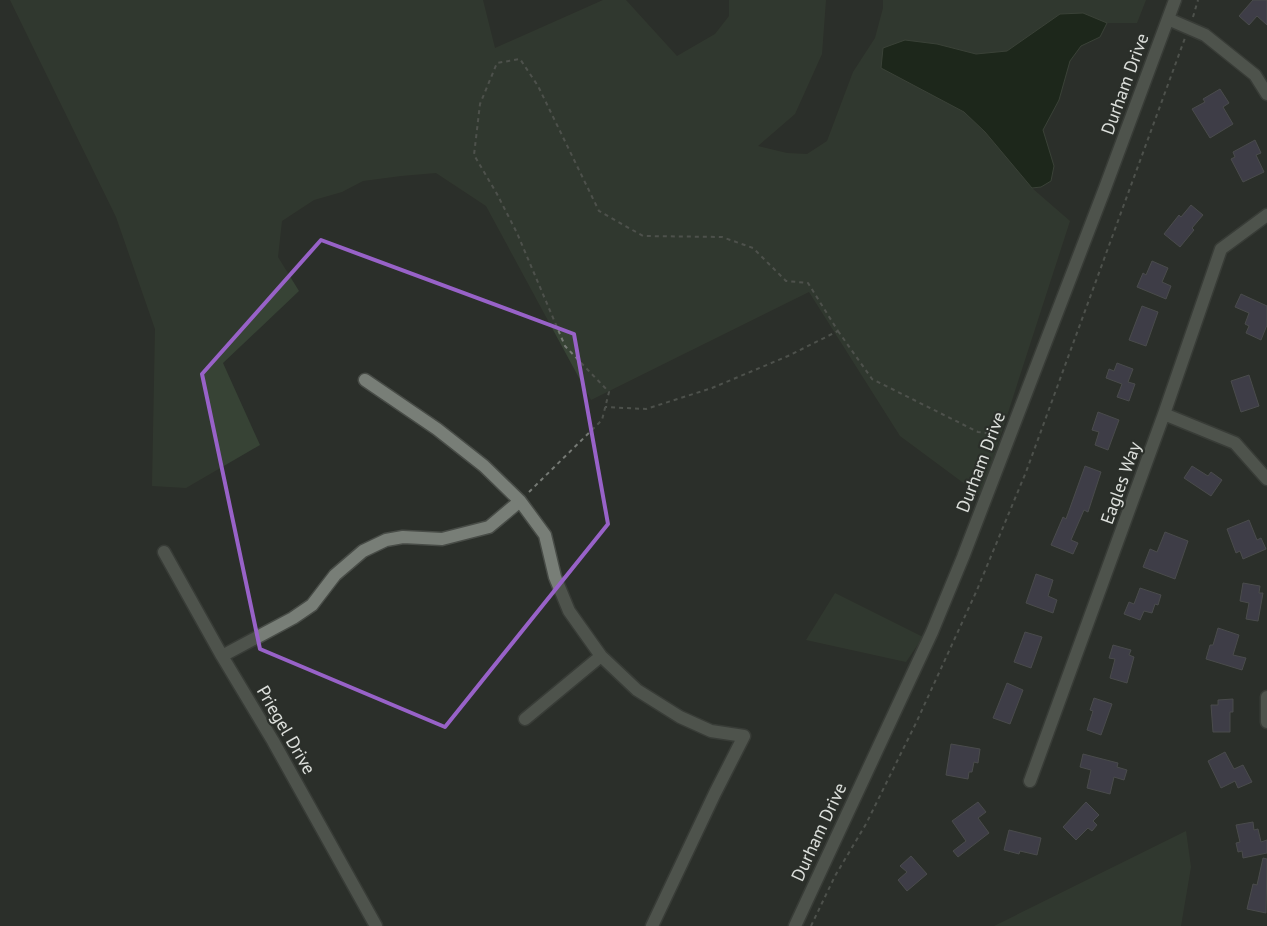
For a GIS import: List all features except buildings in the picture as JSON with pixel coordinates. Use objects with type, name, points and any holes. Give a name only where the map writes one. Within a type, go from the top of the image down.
[{"type":"street","name":"Durham Drive","points":[[795,926],[932,632],[1009,440],[1174,0]]},
{"type":"street","points":[[1168,19],[1205,35],[1255,75],[1267,94]]},
{"type":"street","name":"Eagles Way","points":[[1030,781],[1164,414],[1221,249],[1267,215]]},
{"type":"street","points":[[366,380],[437,429],[484,466],[520,501],[545,535],[555,577],[569,611],[601,656],[637,690],[680,717],[711,731],[744,736],[652,926]]},
{"type":"street","points":[[1164,414],[1235,443],[1267,479]]},
{"type":"street","points":[[222,656],[294,618],[312,605],[335,575],[363,551],[386,540],[403,537],[442,539],[489,527],[520,501]]},
{"type":"street","name":"Priegel Drive","points":[[164,552],[222,656],[273,741],[376,926]]},
{"type":"street","points":[[526,719],[601,656]]},
{"type":"street","points":[[1267,697],[1267,722]]},
{"type":"path","points":[[1190,23],[1198,0]]},
{"type":"path","points":[[811,926],[835,876],[866,824],[912,732],[978,590],[1029,463],[1185,38]]},
{"type":"path","points":[[520,501],[602,420],[609,392],[565,346],[517,233],[474,155],[480,104],[497,62],[520,59],[538,86],[599,211],[643,236],[722,237],[753,248],[786,281],[808,283],[838,331],[872,379],[978,432],[997,434],[1009,440]]},
{"type":"path","points":[[605,407],[646,409],[712,388],[788,356],[838,331]]},
{"type":"highlighted area","points":[[321,240],[574,334],[608,524],[445,727],[260,649],[202,374]]},
{"type":"shaded area","points":[[10,0],[483,0],[495,48],[603,0],[626,0],[677,56],[715,34],[729,16],[729,0],[826,0],[822,54],[795,114],[758,146],[787,153],[807,154],[827,141],[853,72],[875,38],[883,8],[883,0],[1146,0],[1137,23],[1107,23],[1083,13],[1060,14],[1007,51],[976,54],[937,44],[883,48],[881,68],[964,112],[985,132],[1032,188],[1070,221],[981,496],[900,436],[809,292],[591,400],[486,206],[436,173],[363,181],[342,192],[314,200],[282,221],[278,257],[299,291],[223,363],[260,445],[186,488],[152,486],[155,329],[116,217]]},
{"type":"shaded area","points":[[1083,13],[1107,23],[1100,37],[1081,46],[1070,61],[1059,100],[1043,130],[1054,166],[1051,181],[1041,187],[1032,188],[985,132],[964,112],[881,68],[883,48],[905,40],[937,44],[976,54],[1007,51],[1060,14]]},
{"type":"shaded area","points":[[835,593],[923,637],[906,662],[806,640]]},
{"type":"shaded area","points":[[1186,831],[1191,867],[1181,926],[994,926]]}]
